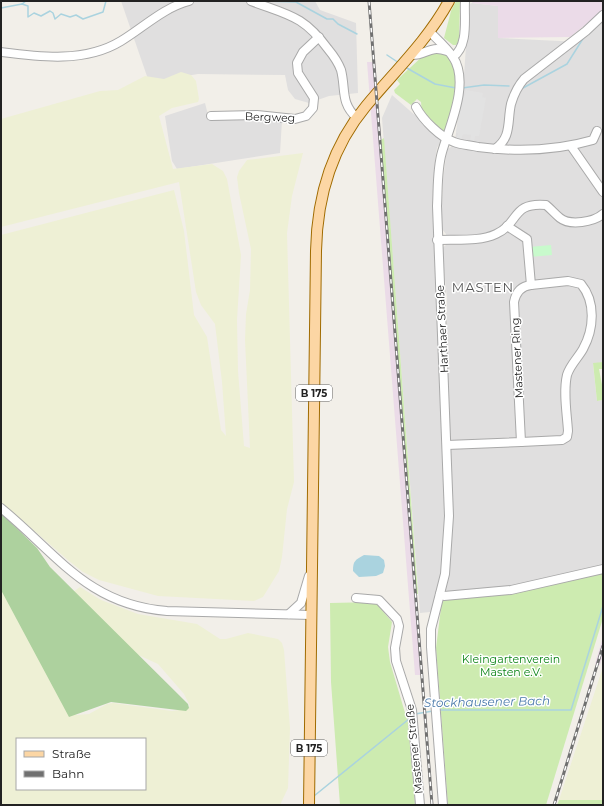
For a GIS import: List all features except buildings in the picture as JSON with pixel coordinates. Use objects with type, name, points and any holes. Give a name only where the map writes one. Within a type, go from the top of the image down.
[{"type":"main road","name":"B 175","points":[[309,805],[316,251],[318,213],[329,170],[342,142],[357,118],[430,32],[449,1]]},
{"type":"street","points":[[1,52],[61,57],[77,56],[113,46],[166,10],[189,1]]},
{"type":"street","points":[[251,1],[293,16],[313,30],[337,61],[341,70],[345,101],[350,112],[357,118]]},
{"type":"street","points":[[406,62],[434,48],[451,54],[461,48],[463,40],[465,1]]},
{"type":"street","points":[[495,149],[504,143],[512,103],[518,86],[524,78],[576,39],[603,15]]},
{"type":"street","name":"Harthaer Straße","points":[[430,32],[451,54],[458,69],[459,88],[447,139],[442,151],[439,174],[437,240],[449,491],[448,550],[445,574],[431,629],[431,648],[443,805]]},
{"type":"street","name":"Bergweg","points":[[211,116],[257,115],[295,119],[306,116],[313,108],[314,98],[298,73],[297,63],[303,52],[319,37]]},
{"type":"street","points":[[416,107],[420,115],[447,139],[455,143],[495,149],[535,150],[571,146],[593,140],[597,132]]},
{"type":"street","points":[[571,146],[603,192]]},
{"type":"street","points":[[437,240],[486,238],[495,235],[507,226],[524,206],[530,204],[546,205],[567,222],[594,220],[603,214]]},
{"type":"street","points":[[507,226],[527,239],[531,285]]},
{"type":"street","name":"Mastener Ring","points":[[447,445],[521,442],[562,440],[567,437],[566,382],[568,374],[588,338],[592,318],[590,298],[581,284],[568,281],[531,285],[519,290],[515,295],[514,302],[521,442]]},
{"type":"street","points":[[1,508],[82,581],[104,594],[125,603],[146,609],[167,611],[311,615]]},
{"type":"street","points":[[289,614],[297,608],[304,596],[312,558]]},
{"type":"street","points":[[440,594],[444,596],[511,590],[603,569]]},
{"type":"street","name":"Mastener Straße","points":[[356,598],[379,600],[397,619],[399,626],[395,648],[396,661],[412,710],[420,805]]},
{"type":"shaded area","points":[[121,1],[315,1],[320,10],[356,23],[358,93],[329,96],[309,103],[295,99],[288,90],[285,75],[198,74],[149,82]]},
{"type":"shaded area","points":[[473,1],[603,1],[603,11],[570,37],[498,38],[498,6],[472,3]]},
{"type":"shaded area","points":[[472,3],[498,6],[498,38],[580,42],[603,19],[603,362],[593,364],[597,401],[603,400],[603,571],[440,611],[420,613],[382,118],[392,95],[442,139],[437,148],[435,160],[434,249],[439,324],[447,381],[447,297],[442,253],[442,248],[446,245],[446,234],[441,228],[443,180],[447,149],[453,146],[455,140],[464,75],[469,4]]},
{"type":"shaded area","points":[[367,62],[375,62],[423,675],[415,675]]},
{"type":"shaded area","points":[[466,90],[483,93],[482,97],[486,98],[479,136],[475,136],[474,143],[470,142],[471,135],[463,134],[461,140],[457,140],[458,133],[456,133],[462,95],[465,96]]},
{"type":"shaded area","points":[[205,103],[209,119],[282,120],[280,153],[177,169],[172,161],[165,116]]},
{"type":"shaded area","points":[[603,637],[603,654],[600,665],[595,664]]},
{"type":"green space","points":[[456,1],[460,1],[459,41],[456,45],[453,45],[444,38],[451,11]]},
{"type":"green space","points":[[426,53],[445,54],[452,61],[455,70],[455,92],[444,133],[422,114],[421,102],[417,99],[411,105],[395,93],[394,90],[400,84],[397,80]]},
{"type":"green space","points":[[181,72],[191,75],[196,81],[199,99],[198,102],[172,108],[159,116],[173,169],[212,164],[223,171],[227,179],[241,255],[237,320],[238,371],[244,446],[250,448],[245,340],[246,314],[250,290],[251,249],[237,177],[239,171],[247,160],[303,153],[292,196],[287,233],[294,482],[287,509],[279,571],[263,597],[254,601],[158,596],[99,580],[83,572],[69,561],[1,502],[1,235],[174,190],[184,231],[194,315],[207,337],[221,430],[226,436],[222,382],[215,324],[201,305],[196,292],[179,182],[1,227],[1,119],[100,91],[118,90],[145,76],[164,79]]},
{"type":"green space","points":[[384,138],[418,594],[416,594],[381,140]]},
{"type":"green space","points":[[551,245],[552,255],[530,257],[529,247]]},
{"type":"green space","points":[[603,362],[603,369],[599,369],[603,390],[603,400],[597,401],[593,363]]},
{"type":"green space","points":[[1,513],[37,548],[50,567],[188,704],[189,708],[186,711],[111,702],[69,717],[1,590]]},
{"type":"green space","name":"Kleingartenverein Masten e.V.","points":[[603,571],[603,618],[546,805],[448,805],[436,648],[442,600]]},
{"type":"green space","points":[[1,586],[72,713],[77,715],[89,714],[107,704],[113,703],[172,711],[186,709],[190,706],[184,694],[158,664],[134,653],[73,592],[80,587],[101,600],[138,614],[197,624],[220,639],[226,639],[248,633],[278,639],[282,643],[284,650],[290,728],[288,788],[280,805],[1,805]]},
{"type":"green space","points":[[375,602],[392,622],[388,647],[390,662],[408,723],[415,805],[340,805],[331,682],[330,603]]},
{"type":"green space","points":[[603,667],[603,800],[559,800]]},
{"type":"green space","points":[[559,800],[603,800],[603,805],[557,805]]},
{"type":"water","points":[[364,555],[379,556],[384,560],[385,566],[383,573],[376,576],[359,577],[353,571],[353,565]]},
{"type":"waterway","points":[[22,4],[26,1],[37,1]]},
{"type":"waterway","points":[[1,8],[22,4],[28,6],[28,17],[34,13],[41,16],[50,11],[53,13],[55,19],[61,14],[70,17],[76,15],[83,19],[103,12],[106,1]]},
{"type":"waterway","points":[[266,1],[296,2],[327,19],[333,19],[338,24],[357,34]]},
{"type":"waterway","points":[[523,88],[567,64],[584,37]]},
{"type":"waterway","points":[[387,55],[399,63]]},
{"type":"waterway","points":[[405,67],[435,84],[456,88]]},
{"type":"waterway","points":[[462,88],[484,85],[509,86]]},
{"type":"waterway","name":"Stockhausener Bach","points":[[438,710],[571,710],[603,606]]},
{"type":"waterway","name":"Stockhausener Bach","points":[[415,714],[433,711]]},
{"type":"waterway","name":"Stockhausener Bach","points":[[314,796],[409,719]]},
{"type":"railway","points":[[369,1],[432,805]]},
{"type":"railway","points":[[554,805],[603,646]]},
{"type":"district","name":"MASTEN","points":[[483,287]]}]
